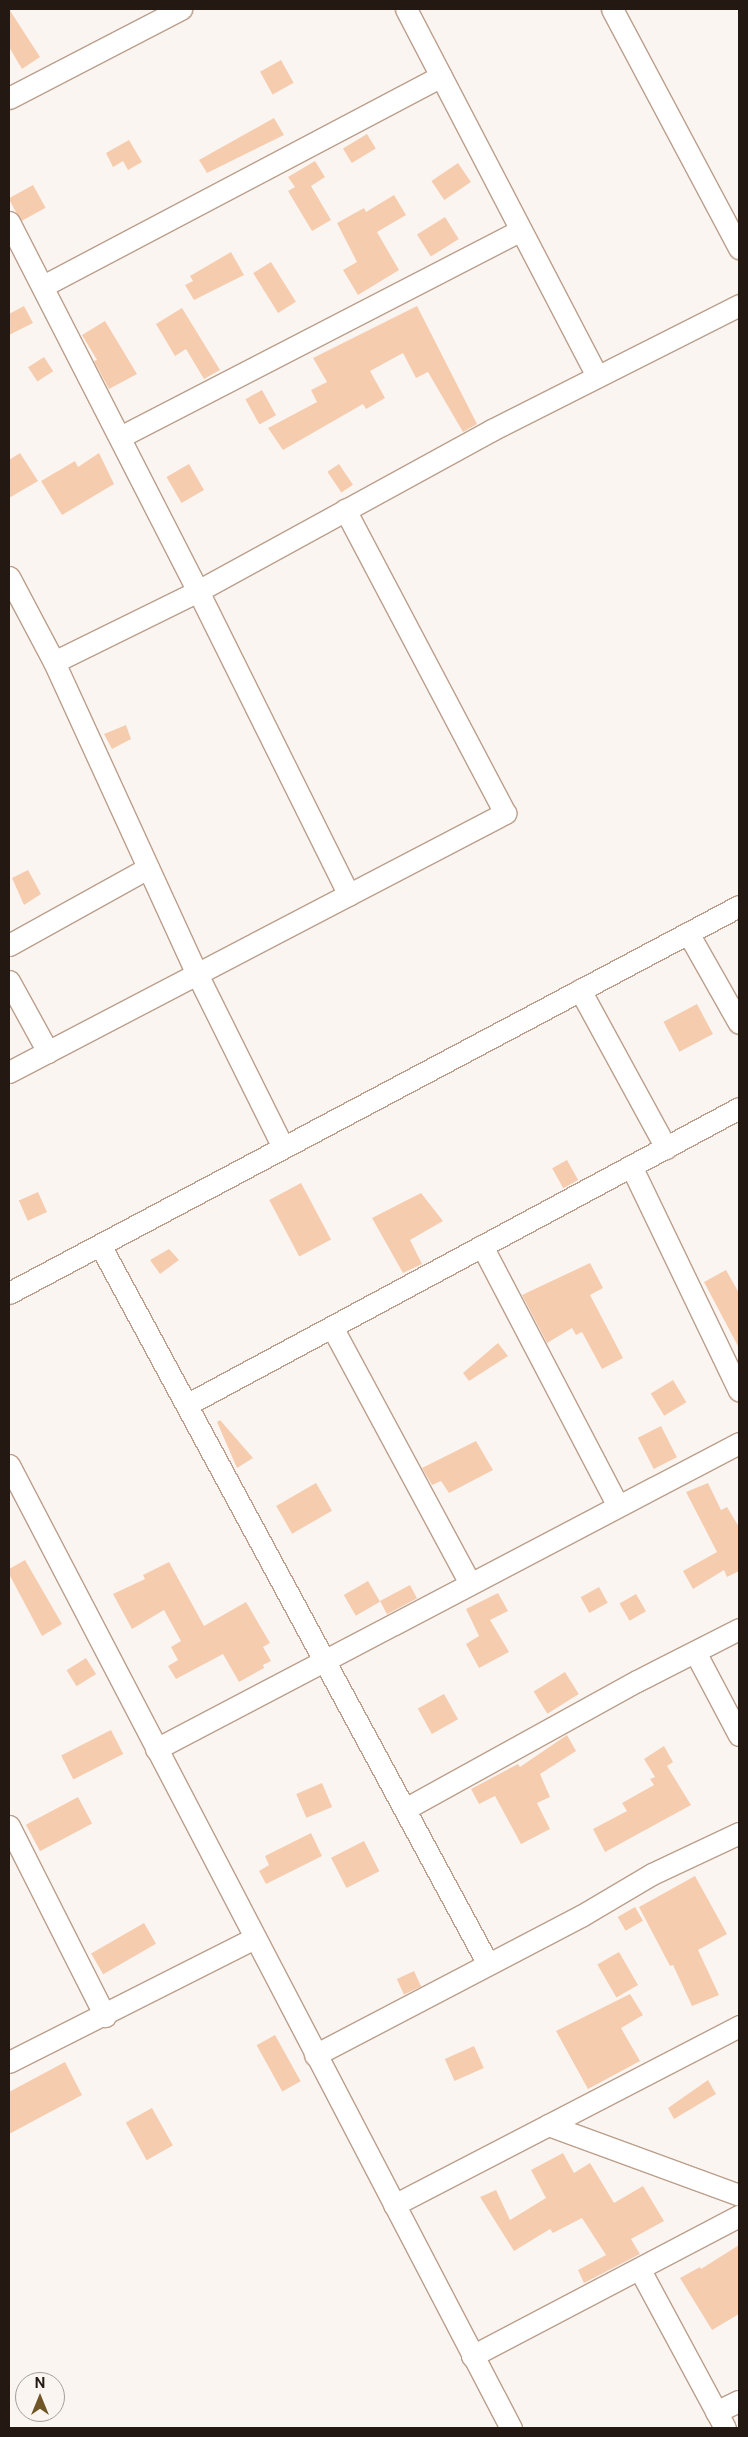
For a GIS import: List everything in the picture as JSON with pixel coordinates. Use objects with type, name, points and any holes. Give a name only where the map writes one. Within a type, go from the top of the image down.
[{"type":"street","points":[[9,98],[181,9]]},
{"type":"street","points":[[406,9],[597,376]]},
{"type":"street","points":[[612,9],[739,248]]},
{"type":"street","points":[[43,286],[441,76]]},
{"type":"street","points":[[9,222],[120,436],[349,895]]},
{"type":"street","points":[[120,436],[521,230]]},
{"type":"street","points":[[54,662],[198,591],[345,510],[597,376],[739,305]]},
{"type":"street","points":[[9,1072],[505,813],[345,510]]},
{"type":"street","points":[[9,577],[54,662],[197,974],[283,1148]]},
{"type":"street","points":[[9,945],[148,868]]},
{"type":"street","points":[[9,1293],[739,906]]},
{"type":"street","points":[[688,933],[739,1023]]},
{"type":"street","points":[[9,981],[48,1052]]},
{"type":"street","points":[[580,990],[666,1148]]},
{"type":"street","points":[[188,1404],[739,1108]]},
{"type":"street","points":[[631,1166],[739,1390]]},
{"type":"street","points":[[100,1244],[188,1404],[488,1964]]},
{"type":"street","points":[[482,1246],[618,1506]]},
{"type":"street","points":[[332,1327],[470,1583]]},
{"type":"street","points":[[156,1749],[323,1659],[739,1442]]},
{"type":"street","points":[[9,1465],[16,1498],[156,1749],[511,2428]]},
{"type":"street","points":[[405,1809],[467,1772],[739,1629]]},
{"type":"street","points":[[695,1652],[739,1735]]},
{"type":"street","points":[[9,1826],[105,2016]]},
{"type":"street","points":[[315,2055],[488,1964],[652,1874],[739,1833]]},
{"type":"street","points":[[9,2062],[105,2016],[254,1938]]},
{"type":"street","points":[[394,2205],[739,2026]]},
{"type":"street","points":[[548,2125],[739,2196]]},
{"type":"street","points":[[472,2356],[640,2270],[739,2216]]},
{"type":"street","points":[[640,2270],[720,2420],[739,2401]]},
{"type":"building","points":[[9,9],[40,57],[22,69],[9,47]]},
{"type":"building","points":[[281,60],[294,83],[273,94],[260,72]]},
{"type":"building","points":[[274,118],[284,135],[207,173],[199,160]]},
{"type":"building","points":[[367,134],[376,149],[352,163],[343,148]]},
{"type":"building","points":[[129,140],[142,162],[128,170],[123,161],[113,167],[106,153]]},
{"type":"building","points":[[315,161],[325,177],[311,186],[331,220],[312,231],[288,191],[295,187],[288,177]]},
{"type":"building","points":[[458,163],[471,182],[444,200],[431,181]]},
{"type":"building","points":[[33,185],[46,208],[21,221],[9,198]]},
{"type":"building","points":[[394,195],[406,215],[377,232],[399,270],[358,295],[343,270],[357,262],[337,223],[364,208],[366,212]]},
{"type":"building","points":[[445,217],[459,239],[431,257],[417,234]]},
{"type":"building","points":[[231,252],[244,275],[194,300],[185,285],[193,281],[190,276]]},
{"type":"building","points":[[271,262],[296,302],[278,313],[253,273]]},
{"type":"building","points":[[24,306],[33,323],[9,335],[9,314]]},
{"type":"building","points":[[417,306],[477,424],[463,432],[428,372],[416,378],[403,353],[370,371],[385,398],[366,409],[363,404],[283,450],[268,428],[317,402],[311,390],[327,382],[313,358]]},
{"type":"building","points":[[182,308],[220,370],[204,379],[186,349],[175,356],[156,324]]},
{"type":"building","points":[[105,321],[137,374],[109,389],[94,361],[97,360],[82,335]]},
{"type":"building","points":[[44,357],[53,371],[37,382],[28,367]]},
{"type":"building","points":[[262,390],[276,415],[259,425],[245,399]]},
{"type":"building","points":[[20,453],[38,481],[9,498],[9,460]]},
{"type":"building","points":[[99,453],[114,484],[62,515],[41,481],[75,461],[78,467]]},
{"type":"building","points":[[189,464],[204,490],[181,503],[166,477]]},
{"type":"building","points":[[339,464],[353,485],[341,493],[327,472]]},
{"type":"building","points":[[126,725],[131,739],[112,749],[104,734]]},
{"type":"building","points":[[28,870],[41,894],[24,905],[12,878]]},
{"type":"building","points":[[697,1004],[713,1034],[679,1052],[663,1022]]},
{"type":"building","points":[[567,1160],[578,1180],[563,1188],[552,1168]]},
{"type":"building","points":[[301,1183],[331,1240],[299,1256],[269,1200]]},
{"type":"building","points":[[38,1192],[47,1212],[28,1221],[19,1201]]},
{"type":"building","points":[[421,1193],[443,1221],[410,1240],[422,1264],[403,1273],[372,1218]]},
{"type":"building","points":[[169,1249],[179,1260],[160,1274],[150,1260]]},
{"type":"building","points":[[590,1263],[603,1288],[590,1295],[623,1358],[602,1369],[582,1332],[576,1335],[572,1328],[547,1343],[522,1295]]},
{"type":"building","points":[[726,1270],[739,1293],[739,1348],[704,1282]]},
{"type":"building","points":[[498,1343],[508,1356],[469,1381],[463,1373]]},
{"type":"building","points":[[673,1380],[686,1402],[664,1416],[651,1393]]},
{"type":"building","points":[[220,1420],[253,1458],[237,1468],[217,1422]]},
{"type":"building","points":[[661,1426],[677,1457],[654,1469],[638,1438]]},
{"type":"building","points":[[476,1441],[493,1470],[449,1493],[441,1481],[432,1485],[422,1468]]},
{"type":"building","points":[[316,1483],[332,1511],[292,1534],[276,1506]]},
{"type":"building","points":[[708,1483],[721,1510],[727,1507],[739,1527],[739,1571],[727,1577],[724,1570],[693,1589],[683,1571],[717,1552],[686,1492]]},
{"type":"building","points":[[25,1560],[62,1624],[42,1636],[9,1574],[9,1569]]},
{"type":"building","points":[[169,1562],[204,1626],[246,1602],[270,1643],[263,1647],[271,1661],[263,1665],[264,1668],[239,1682],[223,1654],[176,1679],[168,1666],[178,1660],[171,1647],[181,1641],[164,1610],[132,1629],[113,1594],[145,1579],[143,1575]]},
{"type":"building","points":[[368,1581],[380,1602],[356,1616],[344,1595]]},
{"type":"building","points":[[410,1585],[417,1598],[387,1614],[380,1601]]},
{"type":"building","points":[[599,1587],[608,1603],[589,1613],[581,1597]]},
{"type":"building","points":[[498,1593],[508,1611],[490,1620],[509,1652],[479,1668],[466,1644],[479,1636],[466,1609]]},
{"type":"building","points":[[636,1594],[646,1611],[630,1621],[620,1604]]},
{"type":"building","points":[[86,1658],[96,1674],[77,1686],[66,1670]]},
{"type":"building","points":[[565,1672],[579,1694],[547,1714],[534,1692]]},
{"type":"building","points":[[444,1694],[458,1719],[432,1734],[418,1709]]},
{"type":"building","points":[[111,1730],[123,1754],[73,1779],[61,1755]]},
{"type":"building","points":[[567,1735],[576,1751],[540,1774],[550,1797],[537,1803],[550,1829],[521,1844],[495,1796],[479,1804],[471,1789],[518,1764],[520,1767]]},
{"type":"building","points":[[664,1746],[673,1762],[667,1766],[691,1805],[605,1852],[593,1829],[627,1811],[622,1803],[654,1785],[650,1779],[655,1777],[644,1759]]},
{"type":"building","points":[[322,1783],[332,1807],[306,1818],[296,1794]]},
{"type":"building","points":[[78,1797],[92,1823],[40,1851],[26,1825]]},
{"type":"building","points":[[311,1833],[322,1856],[266,1884],[259,1871],[269,1865],[265,1856]]},
{"type":"building","points":[[364,1841],[379,1871],[346,1888],[331,1858]]},
{"type":"building","points":[[695,1876],[727,1934],[698,1950],[719,1995],[692,2006],[673,1965],[670,1966],[639,1907]]},
{"type":"building","points":[[635,1907],[643,1921],[626,1931],[618,1917]]},
{"type":"building","points":[[144,1923],[156,1944],[103,1974],[91,1954]]},
{"type":"building","points":[[619,1952],[638,1985],[616,1997],[597,1964]]},
{"type":"building","points":[[414,1971],[421,1986],[404,1994],[397,1979]]},
{"type":"building","points":[[630,1994],[643,2015],[621,2028],[640,2061],[588,2089],[556,2031]]},
{"type":"building","points":[[275,2035],[301,2081],[282,2092],[257,2045]]},
{"type":"building","points":[[474,2046],[484,2068],[455,2081],[445,2059]]},
{"type":"building","points":[[65,2062],[82,2095],[9,2134],[9,2092]]},
{"type":"building","points":[[708,2080],[716,2094],[674,2119],[668,2108]]},
{"type":"building","points":[[152,2108],[173,2146],[147,2160],[126,2123]]},
{"type":"building","points":[[563,2153],[574,2173],[590,2163],[614,2203],[643,2186],[664,2221],[631,2239],[640,2254],[584,2283],[578,2270],[606,2255],[582,2218],[553,2233],[550,2229],[514,2251],[480,2197],[496,2190],[510,2220],[546,2198],[531,2170]]},
{"type":"building","points":[[739,2245],[739,2314],[712,2330],[680,2278],[700,2267],[701,2269]]}]
